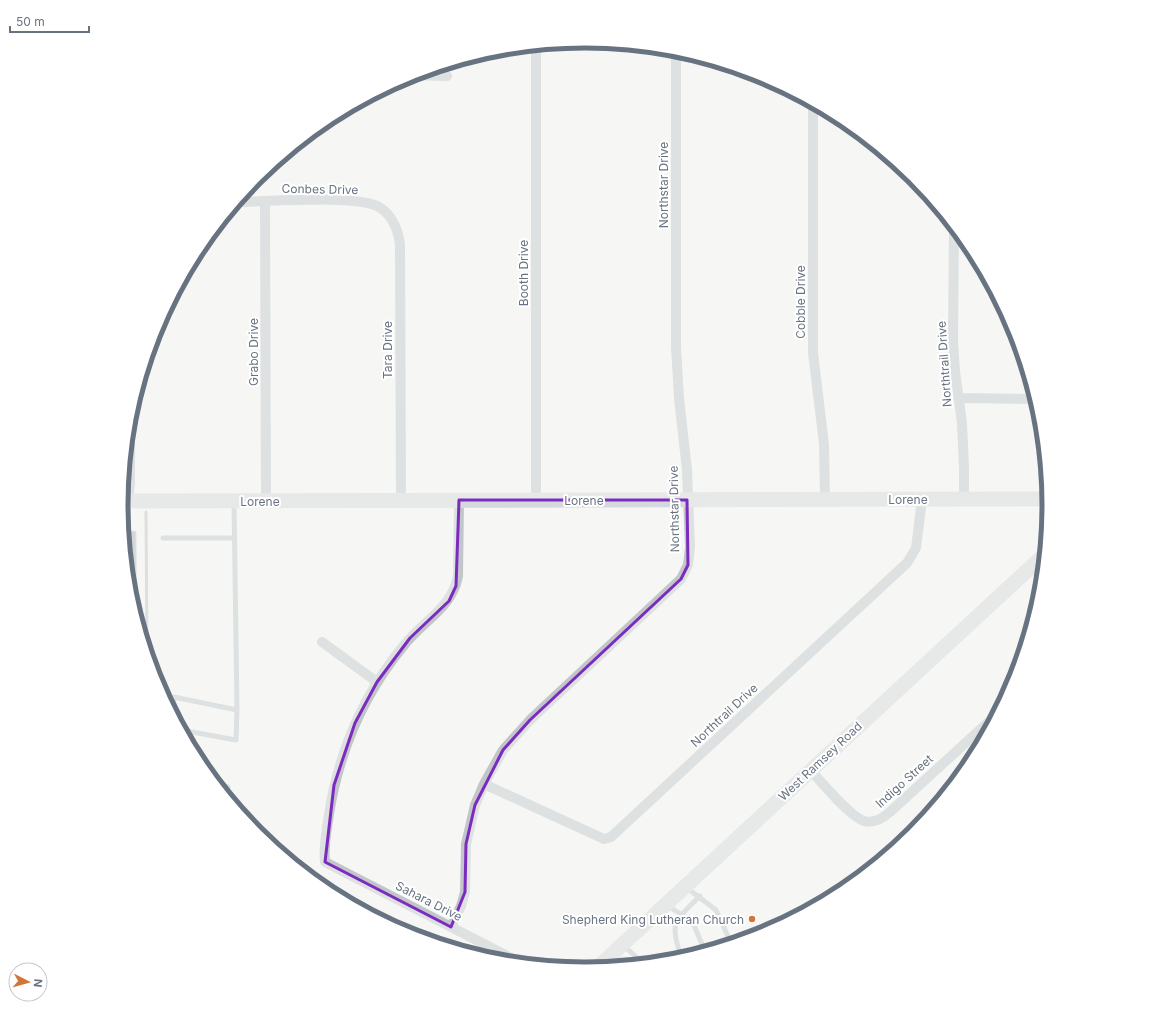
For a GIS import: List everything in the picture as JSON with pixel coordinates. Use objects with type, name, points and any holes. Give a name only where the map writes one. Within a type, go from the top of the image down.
[{"type":"street","name":"Booth Drive","points":[[536,51],[536,500]]},
{"type":"street","name":"Northstar Drive","points":[[451,927],[461,906],[465,892],[466,844],[475,805],[484,784],[503,750],[513,737],[681,579],[688,565],[690,548],[687,470],[679,398],[676,347],[676,57]]},
{"type":"street","points":[[429,76],[447,76]]},
{"type":"street","name":"Cobble Drive","points":[[813,109],[814,353],[824,444],[825,499]]},
{"type":"street","name":"Conbes Drive","points":[[243,202],[340,200],[370,203],[379,207]]},
{"type":"street","name":"Grabo Drive","points":[[265,202],[266,501]]},
{"type":"street","name":"Tara Drive","points":[[379,207],[387,214],[394,224],[400,244],[401,500]]},
{"type":"street","name":"Northtrail Drive","points":[[954,237],[953,341],[958,398],[962,423],[964,499]]},
{"type":"street","points":[[958,398],[1029,399]]},
{"type":"street","points":[[128,490],[130,484],[130,455]]},
{"type":"street","name":"Northtrail Drive","points":[[484,784],[604,839],[611,837],[908,564],[916,548],[922,499]]},
{"type":"street","name":"Lorene","points":[[128,501],[1042,499]]},
{"type":"street","points":[[322,642],[377,682],[388,663],[410,638],[449,601],[456,586],[458,576],[459,500]]},
{"type":"street","name":"West Ramsey Road","points":[[604,961],[1038,560]]},
{"type":"street","name":"Sahara Drive","points":[[377,682],[355,723],[339,766],[334,785],[325,838],[325,862],[505,955]]},
{"type":"street","name":"Indigo Street","points":[[810,770],[850,812],[864,821],[870,822],[880,820],[984,726]]},
{"type":"lane","points":[[188,731],[236,740],[237,710],[234,501]]},
{"type":"lane","points":[[163,538],[234,538]]},
{"type":"lane","points":[[174,705],[174,697],[237,710]]},
{"type":"lane","points":[[685,886],[700,896],[716,910],[729,939]]},
{"type":"lane","points":[[680,952],[675,934],[676,920],[700,896]]},
{"type":"lane","points":[[666,904],[692,921],[704,946]]},
{"type":"lane","points":[[623,944],[638,959]]},
{"type":"highlighted area","points":[[459,500],[687,500],[688,565],[681,579],[530,720],[503,750],[475,805],[466,844],[465,892],[451,927],[325,862],[334,785],[355,723],[377,682],[410,638],[449,601],[456,586]]},
{"type":"building","points":[[128,531],[136,531],[137,597],[131,565],[128,535]]},
{"type":"waterway","points":[[146,512],[147,635]]},
{"type":"place","name":"Shepherd King Lutheran Church","points":[[752,919]]}]
